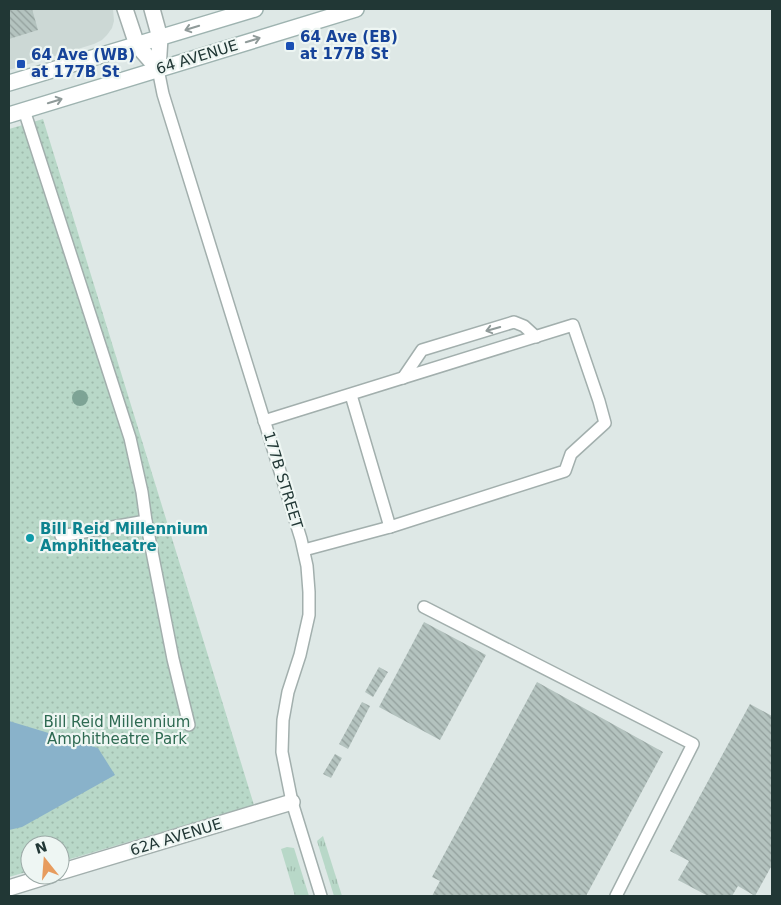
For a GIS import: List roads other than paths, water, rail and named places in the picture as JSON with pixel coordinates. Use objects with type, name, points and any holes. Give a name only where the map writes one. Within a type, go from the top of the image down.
[{"type":"main road","name":"177B STREET","points":[[125,9],[137,45],[158,69]]},
{"type":"main road","name":"177B STREET","points":[[152,9],[160,38],[158,69]]},
{"type":"main road","name":"64 AVENUE","points":[[9,83],[255,9]]},
{"type":"main road","name":"64 AVENUE","points":[[9,115],[356,9]]},
{"type":"main road","name":"62A AVENUE","points":[[70,869],[292,802]]},
{"type":"lane","name":"177B STREET","points":[[158,69],[163,94],[304,550],[309,583],[309,615],[300,655],[288,692],[283,720],[282,752],[292,802],[321,896]]},
{"type":"lane","points":[[24,110],[130,438],[139,474],[173,659],[189,725]]},
{"type":"lane","points":[[403,378],[422,350],[514,322],[524,326],[536,337]]},
{"type":"lane","points":[[264,421],[573,325],[599,401],[605,423],[571,454],[565,471],[390,527],[304,550]]},
{"type":"lane","points":[[351,394],[390,527]]},
{"type":"lane","points":[[61,536],[146,520]]},
{"type":"lane","points":[[424,607],[693,744],[616,896]]},
{"type":"water","points":[[9,721],[98,748],[115,775],[22,827],[9,830]]},
{"type":"place","name":"64 Ave (EB) at 177B St","points":[[290,46]]},
{"type":"place","name":"64 Ave (WB) at 177B St","points":[[21,64]]},
{"type":"place","name":"Bill Reid Millennium Amphitheatre","points":[[30,538]]},
{"type":"park label","name":"Bill Reid Millennium Amphitheatre Park","points":[[117,730]]}]
